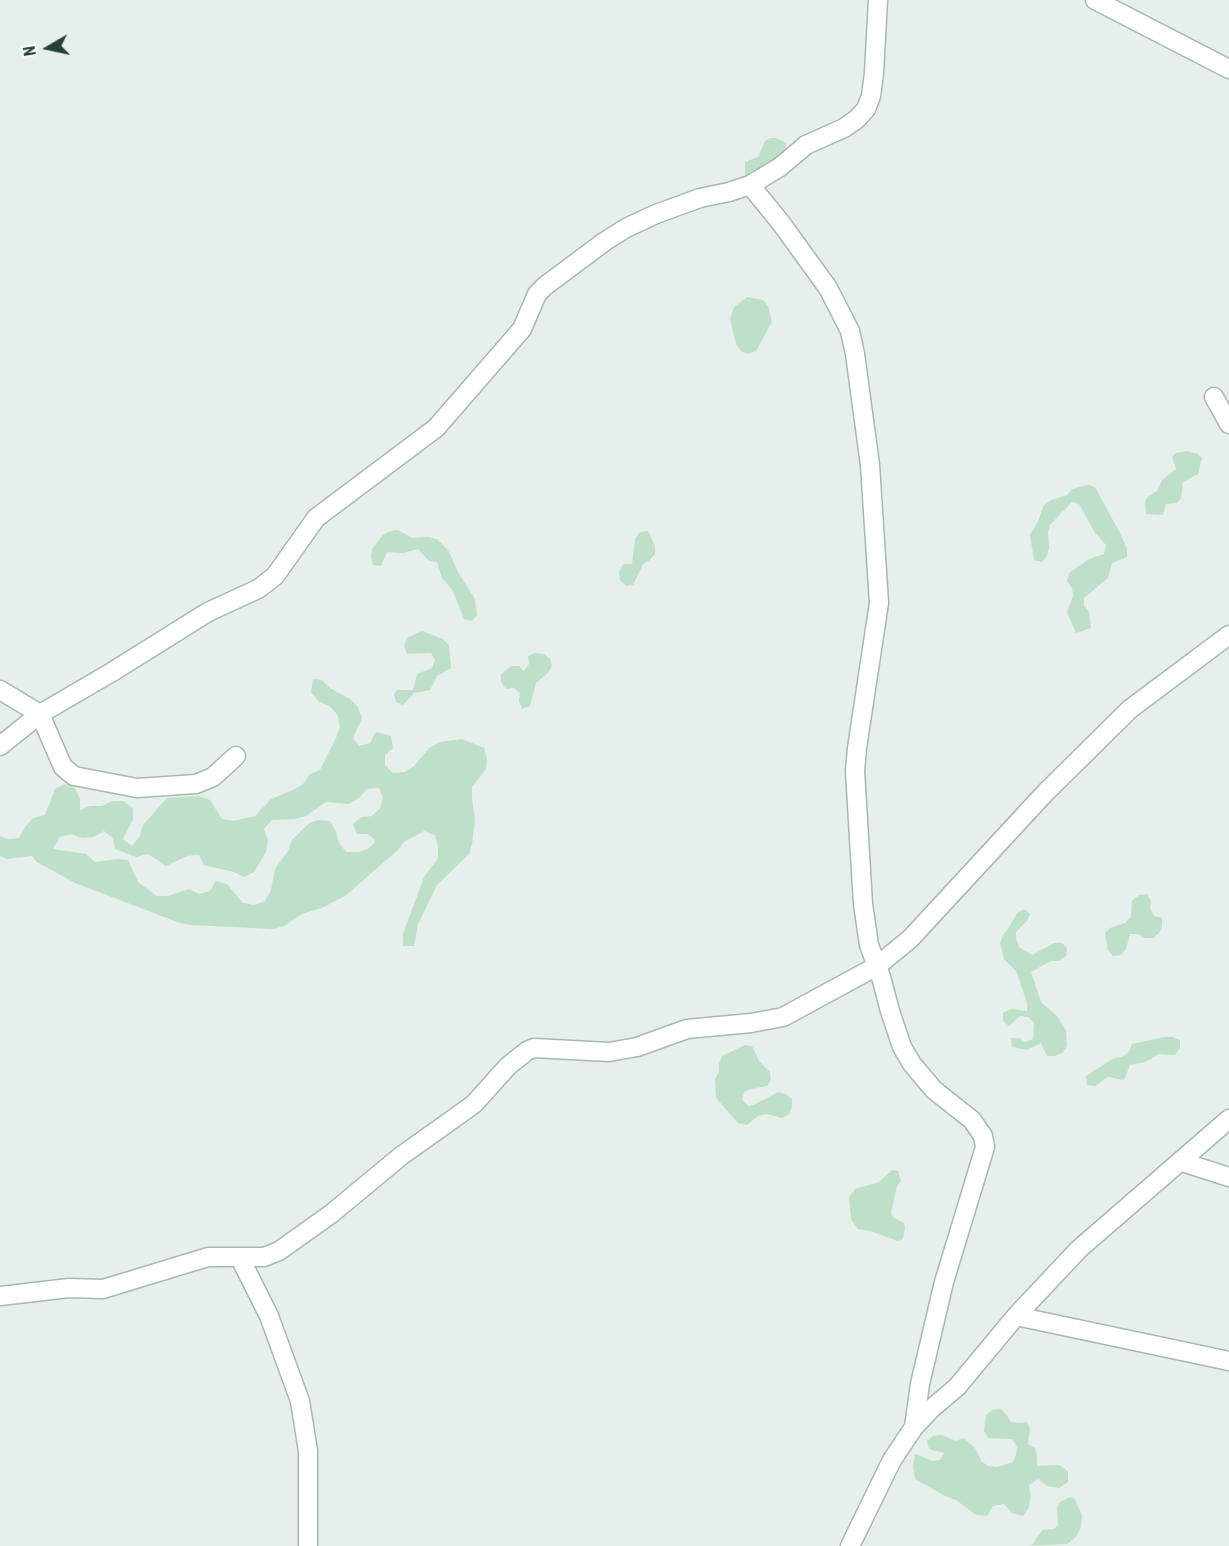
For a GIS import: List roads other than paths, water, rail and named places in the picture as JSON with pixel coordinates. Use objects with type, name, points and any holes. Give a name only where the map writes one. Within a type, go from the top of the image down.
[{"type":"street","points":[[0,746],[40,714],[208,612],[258,590],[275,576],[316,518],[436,428],[522,329],[537,294],[604,242],[626,228],[656,214],[700,198],[729,192],[756,192],[806,145],[844,128],[857,119],[866,109],[874,73],[878,0]]},
{"type":"street","points":[[1095,0],[1229,69]]},
{"type":"street","points":[[756,192],[828,288],[849,331],[855,354],[870,465],[879,603],[855,771],[863,904],[869,945],[902,1047],[912,1064],[934,1090],[972,1120],[983,1136],[985,1147],[944,1282],[920,1384],[914,1427]]},
{"type":"street","points":[[1214,397],[1229,424]]},
{"type":"street","points":[[0,1296],[69,1287],[103,1289],[208,1257],[264,1257],[279,1251],[335,1211],[401,1156],[474,1104],[508,1066],[527,1051],[544,1047],[609,1052],[637,1047],[687,1029],[768,1021],[783,1017],[877,966],[910,939],[1041,797],[1130,709],[1229,634]]},
{"type":"street","points":[[0,690],[40,714],[63,767],[74,776],[137,788],[196,784],[213,777],[236,756]]},
{"type":"street","points":[[850,1546],[892,1460],[914,1427],[957,1387],[1016,1316],[1078,1250],[1229,1119]]},
{"type":"street","points":[[1182,1162],[1229,1177]]},
{"type":"street","points":[[240,1258],[269,1316],[300,1401],[308,1451],[308,1546]]},
{"type":"street","points":[[1016,1316],[1229,1361]]}]
